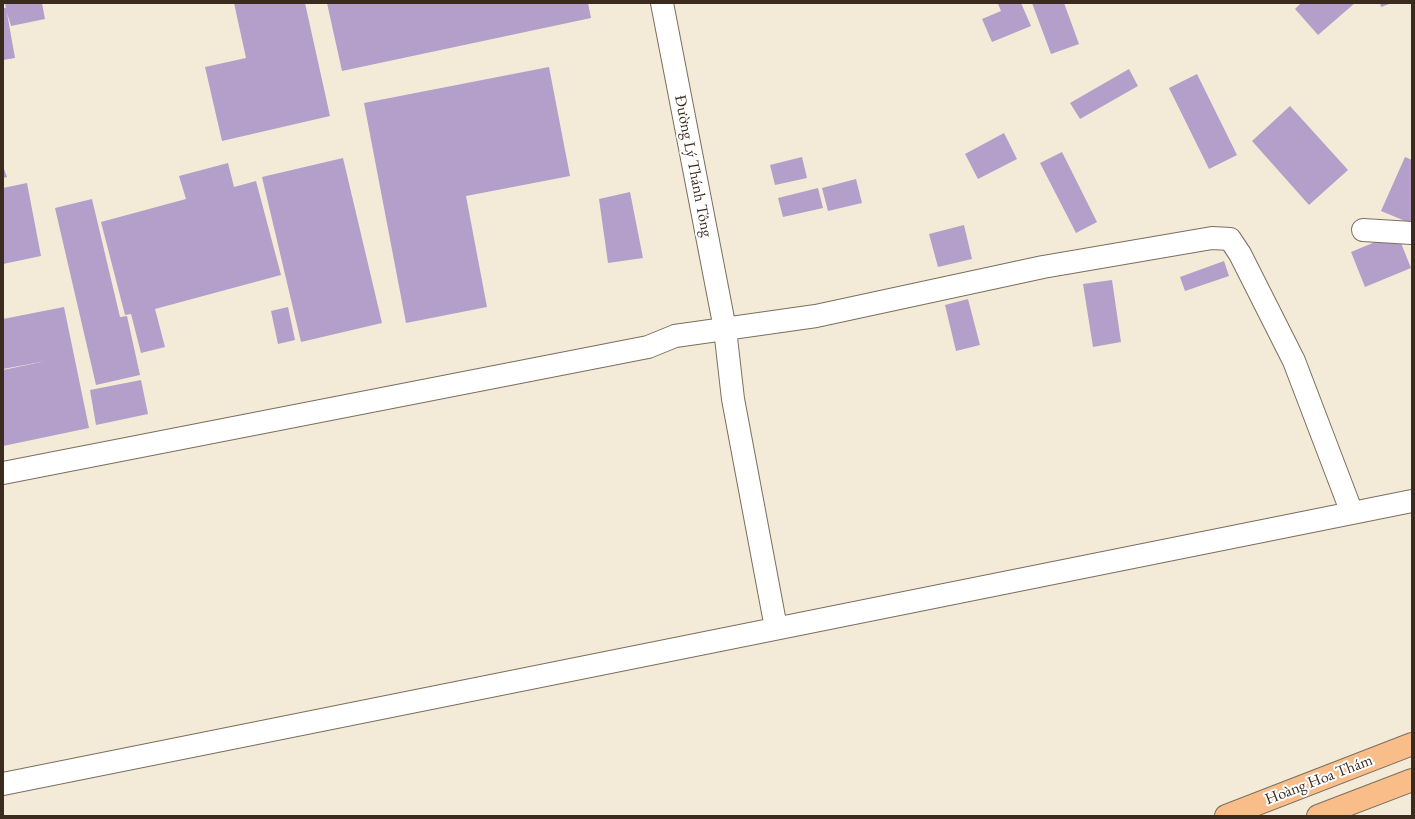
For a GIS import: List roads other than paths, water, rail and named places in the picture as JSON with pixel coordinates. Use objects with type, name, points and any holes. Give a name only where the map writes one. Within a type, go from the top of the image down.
[{"type":"main road","name":"Hoàng Hoa Thám","points":[[1226,816],[1412,744]]},
{"type":"main road","name":"Hoàng Hoa Thám","points":[[1318,816],[1412,780]]},
{"type":"street","name":"Đường Lý Thánh Tông","points":[[662,3],[725,329],[734,399],[776,628]]},
{"type":"street","points":[[1363,230],[1412,233]]},
{"type":"street","points":[[3,473],[640,348],[675,336],[816,316],[1051,266],[1212,238],[1230,239],[1240,254],[1294,361],[1352,513]]},
{"type":"street","points":[[3,784],[1412,501]]}]
